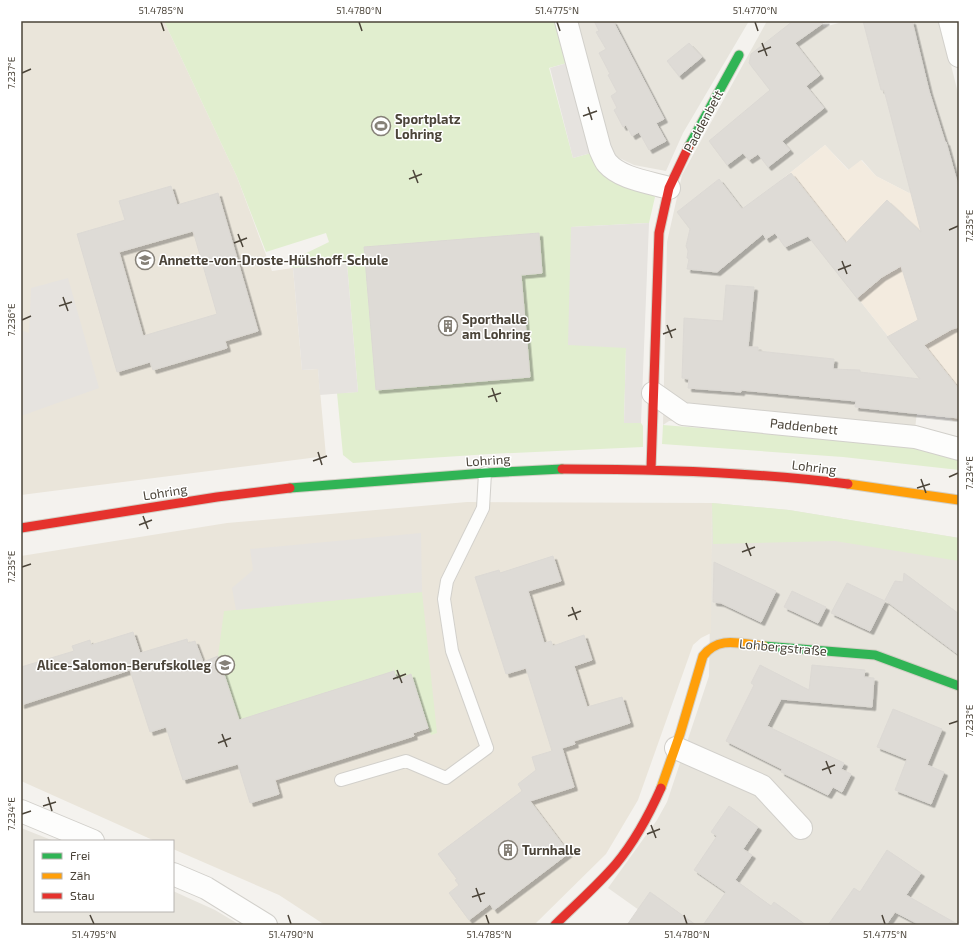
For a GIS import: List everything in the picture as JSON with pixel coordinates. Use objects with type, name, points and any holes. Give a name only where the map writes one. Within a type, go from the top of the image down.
[{"type":"street","points":[[566,21],[600,148],[607,162],[618,172],[669,188]]},
{"type":"street","points":[[950,21],[959,56]]},
{"type":"street","name":"Paddenbett","points":[[652,469],[653,393],[659,233],[669,188],[691,141],[739,55]]},
{"type":"street","name":"Paddenbett","points":[[653,393],[684,414],[915,437],[959,449]]},
{"type":"street","name":"Lohring","points":[[21,528],[225,496],[336,484],[555,469],[652,469],[791,477],[932,495],[959,500]]},
{"type":"street","name":"Lohbergstraße","points":[[555,925],[623,855],[645,820],[662,786],[676,748],[703,656],[710,647],[721,642],[875,655],[959,686]]},
{"type":"street","points":[[676,748],[762,786],[801,828]]},
{"type":"street","points":[[21,811],[91,840]]},
{"type":"street","points":[[174,874],[206,888],[266,925]]},
{"type":"lane","points":[[341,780],[406,761],[446,778],[487,748],[452,651],[444,599],[447,581],[483,508],[485,473]]},
{"type":"shaded area","name":"Annette-von-Droste-Hülshoff-Schule","points":[[21,21],[164,21],[237,177],[272,271],[293,268],[302,370],[318,369],[326,456],[21,495]]},
{"type":"shaded area","points":[[576,21],[749,21],[683,133],[666,171],[634,165],[617,157],[610,144]]},
{"type":"shaded area","points":[[767,21],[819,21],[824,27],[846,21],[940,21],[959,97],[959,179],[909,193],[876,176],[862,160],[849,170],[825,145],[771,188],[921,378],[915,429],[669,421],[663,425],[667,242],[682,175]]},
{"type":"shaded area","points":[[567,63],[591,153],[573,158],[550,68]]},
{"type":"shaded area","points":[[825,145],[848,170],[861,160],[876,176],[909,193],[959,179],[959,420],[953,421],[921,378],[771,188]]},
{"type":"shaded area","points":[[649,223],[641,423],[624,423],[626,348],[568,345],[571,227]]},
{"type":"shaded area","points":[[347,264],[358,392],[320,395],[318,369],[302,370],[293,268]]},
{"type":"shaded area","points":[[68,278],[99,388],[21,416],[21,330],[29,333],[31,288]]},
{"type":"shaded area","name":"Alice-Salomon-Berufskolleg","points":[[467,502],[712,503],[711,633],[701,638],[693,645],[638,800],[606,854],[534,925],[325,925],[279,895],[174,849],[174,840],[153,840],[21,781],[21,556],[227,523]]},
{"type":"shaded area","points":[[712,503],[789,510],[959,538],[959,925],[660,925],[608,888],[657,820],[667,802],[709,676]]},
{"type":"shaded area","points":[[421,533],[422,592],[236,610],[232,588],[253,570],[250,549]]},
{"type":"shaded area","points":[[21,828],[51,840],[34,840],[34,912],[174,912],[174,891],[215,910],[240,925],[21,925]]},
{"type":"green space","points":[[164,21],[555,21],[567,63],[549,68],[573,158],[591,153],[598,170],[610,180],[651,192],[655,197],[649,223],[571,227],[626,348],[624,423],[641,423],[643,426],[643,447],[490,454],[353,463],[343,455],[337,393],[358,392],[347,264],[293,268],[290,261],[329,242],[326,233],[266,252],[237,177]]},
{"type":"green space","points":[[663,425],[801,436],[921,449],[959,460],[959,470],[843,457],[662,444]]},
{"type":"green space","points":[[712,503],[789,510],[959,538],[959,561],[835,541],[713,544]]},
{"type":"green space","points":[[422,592],[437,733],[431,735],[411,675],[397,680],[393,667],[393,672],[227,724],[234,706],[218,656],[224,611]]},
{"type":"building","points":[[594,21],[613,21],[664,119],[656,123],[666,141],[649,150],[639,132],[632,136],[626,125],[623,127],[614,110],[617,108],[611,96],[617,92],[599,53],[606,49],[596,32],[599,31]]},
{"type":"building","points":[[793,21],[826,21],[795,43],[820,75],[806,86],[824,108],[782,141],[790,150],[768,167],[758,154],[749,160],[743,153],[727,165],[709,141],[770,90],[749,63],[751,54]]},
{"type":"building","points":[[863,21],[912,21],[929,91],[946,142],[959,189],[959,327],[952,329],[924,345],[959,389],[959,418],[855,407],[856,401],[741,390],[741,392],[688,388],[689,379],[682,378],[684,318],[723,321],[726,285],[754,287],[748,347],[758,347],[758,351],[834,359],[833,369],[860,370],[860,372],[920,379],[887,337],[918,320],[901,266],[882,277],[857,298],[808,236],[785,247],[775,233],[766,239],[763,234],[717,272],[687,269],[689,259],[687,258],[688,251],[686,246],[690,229],[677,212],[719,179],[742,209],[791,173],[846,243],[887,200],[921,232],[884,90],[881,90]]},
{"type":"building","points":[[689,43],[702,57],[679,76],[667,61]]},
{"type":"building","points":[[171,186],[177,205],[218,193],[258,331],[225,341],[227,348],[153,370],[150,362],[117,372],[77,234],[125,220],[119,201]],"holes":[[[193,231],[217,314],[143,336],[119,252]]]},
{"type":"building","name":"Sporthalle am Lohring","points":[[539,233],[542,273],[521,275],[530,377],[376,390],[364,247]]},
{"type":"building","points":[[553,556],[561,581],[528,591],[544,643],[551,641],[553,646],[584,635],[592,660],[574,666],[587,707],[622,697],[630,723],[574,741],[575,744],[562,748],[574,787],[530,801],[569,853],[494,910],[490,904],[469,920],[449,893],[459,885],[455,880],[457,879],[438,854],[522,791],[518,784],[536,770],[532,757],[552,751],[526,668],[506,674],[475,577],[499,570],[500,573]]},
{"type":"building","points":[[714,562],[776,591],[761,622],[721,603],[713,602]]},
{"type":"building","points":[[904,573],[959,614],[959,655],[885,600],[895,581],[903,582]]},
{"type":"building","points":[[847,583],[885,601],[870,631],[831,613]]},
{"type":"building","points":[[792,591],[826,607],[818,623],[784,607]]},
{"type":"building","points":[[133,632],[140,653],[187,639],[188,643],[195,641],[203,662],[218,656],[239,720],[394,671],[397,680],[411,674],[428,728],[413,733],[414,736],[275,780],[279,794],[250,803],[238,764],[183,780],[166,727],[150,732],[130,670],[21,705],[21,667],[74,651],[72,646],[90,640],[91,645]]},
{"type":"building","points":[[760,665],[809,690],[812,665],[865,670],[864,677],[874,678],[872,707],[781,699],[767,726],[844,763],[841,769],[851,774],[842,792],[833,787],[828,795],[781,772],[782,769],[726,741],[754,685],[751,683]]},
{"type":"building","points":[[893,709],[942,729],[927,765],[944,772],[931,804],[895,790],[907,759],[877,747]]},
{"type":"building","points":[[729,806],[758,827],[743,849],[752,855],[735,880],[771,906],[774,902],[806,925],[703,925],[726,892],[694,870],[717,836],[711,832]]},
{"type":"building","points":[[887,850],[921,873],[906,895],[959,925],[920,925],[895,912],[886,925],[828,925],[854,888],[860,892]]},
{"type":"building","points":[[650,892],[696,925],[627,925]]},
{"type":"traffic: fast","points":[[689,146],[739,55]]},
{"type":"traffic: fast","points":[[290,488],[485,473],[562,469]]},
{"type":"traffic: fast","points":[[764,646],[875,655],[959,686]]},
{"type":"traffic: slow","points":[[848,484],[959,500]]},
{"type":"traffic: slow","points":[[661,788],[680,734],[703,656],[709,649],[723,643],[730,642],[764,646]]},
{"type":"traffic: jam","points":[[651,469],[659,233],[669,188],[689,146]]},
{"type":"traffic: jam","points":[[562,469],[705,472],[848,484]]},
{"type":"traffic: jam","points":[[21,528],[217,497],[290,488]]},
{"type":"traffic: jam","points":[[555,925],[601,880],[623,855],[641,828],[661,788]]},
{"type":"place","name":"Sportplatz Lohring","points":[[381,126]]},
{"type":"place","name":"Annette-von-Droste-Hülshoff-Schule","points":[[145,260]]},
{"type":"place","name":"Sporthalle am Lohring","points":[[448,326]]},
{"type":"place","name":"Alice-Salomon-Berufskolleg","points":[[225,665]]},
{"type":"place","name":"Turnhalle","points":[[508,850]]}]
